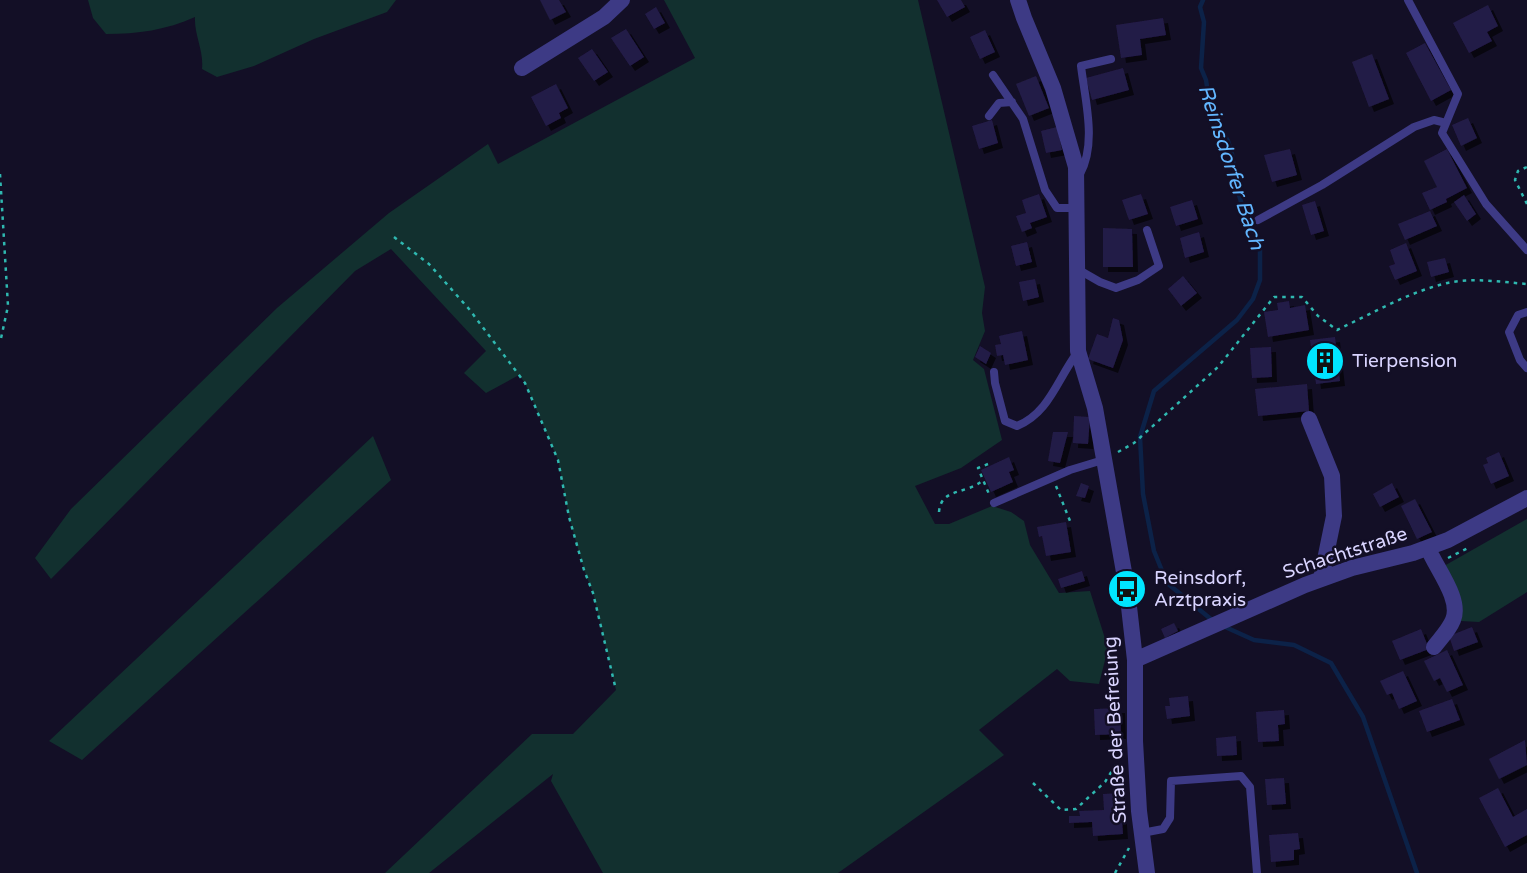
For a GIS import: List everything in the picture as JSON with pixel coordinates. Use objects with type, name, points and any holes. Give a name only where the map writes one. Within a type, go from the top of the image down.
[{"type":"street","points":[[522,68],[604,17],[622,0]]},
{"type":"street","name":"Straße der Befreiung","points":[[1018,0],[1053,88],[1076,167],[1078,351],[1095,408],[1102,460],[1119,538],[1135,660],[1135,741],[1147,873]]},
{"type":"street","points":[[1309,419],[1332,476],[1334,516],[1321,579]]},
{"type":"street","name":"Schachtstraße","points":[[1135,660],[1321,579],[1448,540],[1527,498]]},
{"type":"street","points":[[1428,548],[1454,600],[1456,613],[1453,622],[1434,647]]},
{"type":"lane","points":[[1024,18],[1026,0]]},
{"type":"lane","points":[[1408,0],[1458,94],[1442,133],[1486,204],[1527,250]]},
{"type":"lane","points":[[1076,182],[1085,166],[1089,132],[1081,66],[1111,60]]},
{"type":"lane","points":[[993,75],[1023,119],[1045,190],[1057,208],[1077,208]]},
{"type":"lane","points":[[989,116],[999,103],[1012,102]]},
{"type":"lane","points":[[1258,220],[1322,185],[1414,127],[1434,120],[1446,123]]},
{"type":"lane","points":[[1079,270],[1116,288],[1138,280],[1159,266],[1147,230]]},
{"type":"lane","points":[[1527,312],[1518,315],[1510,332],[1520,360],[1527,369]]},
{"type":"lane","points":[[995,372],[995,383],[1005,421],[1017,426],[1038,414],[1078,351]]},
{"type":"lane","points":[[994,503],[1102,460]]},
{"type":"lane","points":[[1142,833],[1163,829],[1170,818],[1171,781],[1241,776],[1250,787],[1257,873]]},
{"type":"path","points":[[1527,167],[1518,171],[1515,180],[1527,206]]},
{"type":"path","points":[[0,174],[8,306],[0,343]]},
{"type":"path","points":[[394,237],[429,264],[526,383],[558,460],[569,517],[593,593],[616,690]]},
{"type":"path","points":[[1134,443],[1218,367],[1274,297],[1302,297],[1318,316],[1338,330],[1408,297],[1452,282],[1492,280],[1527,284]]},
{"type":"path","points":[[988,464],[978,468],[994,503]]},
{"type":"path","points":[[1052,478],[1070,522]]},
{"type":"path","points":[[939,512],[946,495],[969,489],[983,480]]},
{"type":"path","points":[[1033,783],[1061,810],[1076,809],[1105,782],[1119,758],[1135,741]]},
{"type":"path","points":[[1115,873],[1127,850],[1142,833]]},
{"type":"green space","points":[[88,0],[396,0],[387,12],[314,39],[254,66],[217,77],[202,69],[195,17],[152,30],[106,34],[93,18]]},
{"type":"green space","points":[[664,0],[918,0],[985,287],[982,313],[985,331],[973,360],[984,369],[1002,440],[961,468],[915,486],[935,524],[949,524],[992,506],[1011,512],[1024,521],[1030,545],[1059,593],[1090,591],[1108,648],[1099,684],[1070,681],[1057,669],[979,730],[1004,755],[838,873],[603,873],[551,781],[553,774],[429,873],[385,873],[532,734],[573,734],[616,690],[593,593],[569,517],[558,460],[525,383],[519,375],[486,393],[464,373],[486,351],[391,249],[355,271],[51,579],[35,558],[71,509],[277,308],[389,213],[488,144],[498,164],[695,58]]},
{"type":"green space","points":[[373,436],[391,480],[82,760],[49,741]]},
{"type":"green space","points":[[1527,519],[1527,592],[1479,622],[1461,621],[1444,566]]},
{"type":"building","points":[[540,0],[559,0],[566,12],[550,20]]},
{"type":"building","points":[[937,0],[961,0],[965,7],[947,17]]},
{"type":"building","points":[[1488,5],[1498,26],[1487,32],[1492,41],[1469,53],[1453,23]]},
{"type":"building","points":[[656,7],[665,23],[654,29],[645,14]]},
{"type":"building","points":[[1163,18],[1166,35],[1140,39],[1142,55],[1121,58],[1116,25]]},
{"type":"building","points":[[626,29],[644,57],[630,66],[611,38]]},
{"type":"building","points":[[985,30],[995,52],[980,59],[970,37]]},
{"type":"building","points":[[1425,43],[1451,90],[1431,101],[1406,53]]},
{"type":"building","points":[[592,49],[608,72],[594,81],[578,58]]},
{"type":"building","points":[[1372,54],[1389,99],[1369,107],[1352,62]]},
{"type":"building","points":[[1123,68],[1129,90],[1092,100],[1086,78]]},
{"type":"building","points":[[1036,76],[1049,108],[1029,116],[1016,84]]},
{"type":"building","points":[[556,84],[568,108],[559,113],[561,118],[546,126],[531,97]]},
{"type":"building","points":[[1468,118],[1477,138],[1461,146],[1452,125]]},
{"type":"building","points":[[992,120],[998,143],[979,149],[972,126]]},
{"type":"building","points":[[1057,127],[1062,150],[1046,153],[1041,131]]},
{"type":"building","points":[[1290,149],[1297,175],[1272,182],[1264,155]]},
{"type":"building","points":[[1447,149],[1467,188],[1430,210],[1422,193],[1437,187],[1424,161]]},
{"type":"building","points":[[1039,194],[1047,217],[1030,223],[1032,228],[1022,232],[1016,216],[1026,213],[1022,200]]},
{"type":"building","points":[[1141,194],[1148,214],[1129,220],[1122,200]]},
{"type":"building","points":[[1464,195],[1476,214],[1467,221],[1454,202]]},
{"type":"building","points":[[1192,200],[1198,219],[1176,226],[1170,207]]},
{"type":"building","points":[[1315,201],[1324,231],[1311,235],[1302,205]]},
{"type":"building","points":[[1430,211],[1437,226],[1405,240],[1398,224]]},
{"type":"building","points":[[1103,228],[1132,229],[1133,267],[1103,267]]},
{"type":"building","points":[[1199,232],[1204,252],[1185,258],[1180,238]]},
{"type":"building","points":[[1027,242],[1032,262],[1016,266],[1011,246]]},
{"type":"building","points":[[1406,243],[1417,271],[1395,280],[1389,266],[1395,264],[1390,250]]},
{"type":"building","points":[[1445,258],[1449,272],[1431,277],[1427,262]]},
{"type":"building","points":[[1183,276],[1197,293],[1181,306],[1168,289]]},
{"type":"building","points":[[1035,279],[1039,297],[1023,301],[1019,282]]},
{"type":"building","points":[[1289,301],[1290,308],[1305,305],[1309,330],[1268,337],[1264,312],[1278,310],[1277,303]]},
{"type":"building","points":[[1113,318],[1119,320],[1123,340],[1113,368],[1088,359],[1097,334],[1108,338]]},
{"type":"building","points":[[1022,331],[1028,360],[1005,365],[1003,355],[997,356],[995,345],[1001,344],[999,336]]},
{"type":"building","name":"Tierpension","points":[[1335,337],[1340,381],[1316,384],[1310,340]]},
{"type":"building","points":[[980,346],[991,353],[986,364],[975,357]]},
{"type":"building","points":[[1271,347],[1272,377],[1252,378],[1250,348]]},
{"type":"building","points":[[1307,384],[1309,411],[1258,416],[1255,389]]},
{"type":"building","points":[[1074,416],[1090,417],[1088,444],[1073,443]]},
{"type":"building","points":[[1053,432],[1068,432],[1060,463],[1048,461]]},
{"type":"building","points":[[1499,452],[1509,476],[1491,484],[1483,465],[1488,463],[1486,458]]},
{"type":"building","points":[[1009,457],[1014,470],[1009,472],[1013,482],[991,492],[981,470]]},
{"type":"building","points":[[1081,483],[1089,486],[1085,498],[1076,496]]},
{"type":"building","points":[[1392,483],[1399,497],[1380,507],[1373,494]]},
{"type":"building","points":[[1415,499],[1432,532],[1417,539],[1401,506]]},
{"type":"building","points":[[1066,522],[1071,552],[1046,556],[1042,536],[1039,537],[1037,527]]},
{"type":"building","points":[[1082,571],[1085,581],[1061,588],[1058,579]]},
{"type":"building","points":[[1174,623],[1178,631],[1165,638],[1161,629]]},
{"type":"building","points":[[1472,627],[1478,642],[1454,651],[1449,636]]},
{"type":"building","points":[[1421,629],[1429,649],[1400,660],[1392,641]]},
{"type":"building","points":[[1447,650],[1463,685],[1447,692],[1440,678],[1434,681],[1424,661]]},
{"type":"building","points":[[1403,671],[1417,701],[1399,709],[1392,693],[1387,695],[1380,681]]},
{"type":"building","points":[[1188,696],[1190,716],[1167,719],[1165,706],[1170,706],[1169,698]]},
{"type":"building","points":[[1452,699],[1460,720],[1427,732],[1419,711]]},
{"type":"building","points":[[1120,708],[1121,734],[1095,735],[1094,709]]},
{"type":"building","points":[[1284,710],[1285,724],[1278,725],[1279,741],[1258,742],[1256,712]]},
{"type":"building","points":[[1236,736],[1237,755],[1217,756],[1216,738]]},
{"type":"building","points":[[1525,740],[1527,765],[1499,779],[1489,759]]},
{"type":"building","points":[[1284,778],[1286,804],[1267,805],[1265,779]]},
{"type":"building","points":[[1498,788],[1513,817],[1527,809],[1527,835],[1505,847],[1479,798]]},
{"type":"building","points":[[1120,793],[1123,834],[1093,836],[1092,822],[1069,823],[1069,816],[1080,816],[1079,811],[1104,810],[1103,794]]},
{"type":"building","points":[[1298,833],[1300,849],[1294,850],[1294,860],[1271,862],[1269,835]]},
{"type":"waterway","name":"Reinsdorfer Bach","points":[[1203,0],[1200,7],[1204,22],[1201,68],[1206,80],[1211,113],[1228,141],[1232,154],[1244,212],[1260,243],[1260,280],[1253,299],[1237,320],[1154,391],[1140,437],[1143,494],[1154,551],[1167,583],[1212,620]]},
{"type":"waterway","name":"Reinsdorfer Bach","points":[[1223,626],[1254,640],[1294,645],[1331,663],[1363,717],[1417,873]]},
{"type":"place","name":"Tierpension","points":[[1325,361]]},
{"type":"place","name":"Reinsdorf, Arztpraxis","points":[[1127,589]]}]
